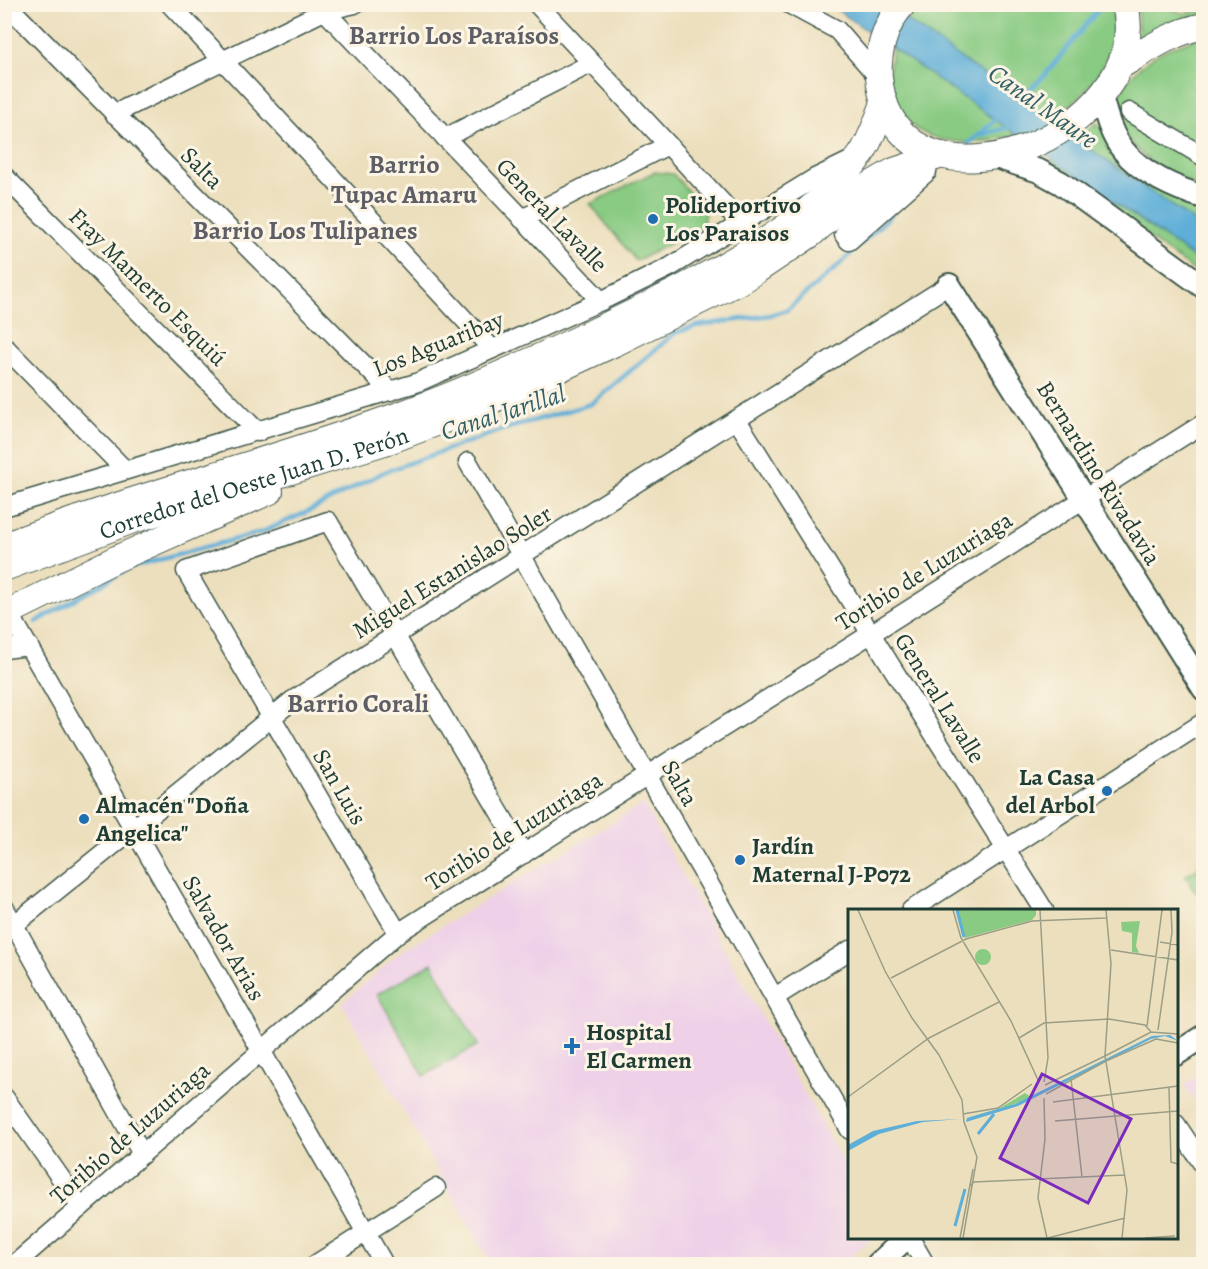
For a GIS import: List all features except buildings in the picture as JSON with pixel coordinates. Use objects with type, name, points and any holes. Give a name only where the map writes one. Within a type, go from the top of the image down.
[{"type":"highway","points":[[899,9],[882,41],[879,78],[883,106],[897,129],[914,145],[921,165],[996,157],[1032,145],[1061,130],[1101,97],[1120,66],[1129,29],[1125,4]]},
{"type":"highway","points":[[1120,66],[1168,38],[1187,29],[1203,26]]},
{"type":"highway","name":"Corredor del Oeste Juan D. Perón","points":[[8,556],[128,500],[346,433],[460,392],[633,313],[720,268],[799,215],[824,195],[860,156],[883,106]]},
{"type":"highway","name":"Corredor del Oeste Juan D. Perón","points":[[8,556],[391,440],[473,409],[700,303],[742,280],[811,234],[870,185],[921,165]]},
{"type":"highway","points":[[7,608],[391,440]]},
{"type":"main road","points":[[1101,97],[1117,141],[1131,159],[1161,179],[1203,197]]},
{"type":"main road","points":[[996,157],[1039,171],[1060,183],[1203,287]]},
{"type":"main road","name":"Bernardino Rivadavia","points":[[949,285],[1203,689]]},
{"type":"main road","points":[[1178,1053],[1203,1036]]},
{"type":"main road","points":[[878,1264],[907,1239]]},
{"type":"street","name":"Salta","points":[[6,4],[390,391]]},
{"type":"street","points":[[170,4],[492,349]]},
{"type":"street","points":[[114,114],[222,61],[321,8],[355,4]]},
{"type":"street","points":[[537,4],[741,223]]},
{"type":"street","points":[[789,4],[837,30],[879,78]]},
{"type":"street","name":"General Lavalle","points":[[321,8],[601,301]]},
{"type":"street","points":[[445,138],[592,63]]},
{"type":"street","points":[[1130,112],[1203,157]]},
{"type":"street","points":[[522,219],[668,145]]},
{"type":"street","name":"Los Aguaribay","points":[[4,507],[416,383],[601,301],[670,267],[815,178],[860,156]]},
{"type":"street","name":"Fray Mamerto Esquiú","points":[[4,176],[258,432]]},
{"type":"street","name":"Miguel Estanislao Soler","points":[[10,929],[271,717],[949,285]]},
{"type":"street","points":[[4,346],[125,470]]},
{"type":"street","name":"General Lavalle","points":[[737,420],[1043,909]]},
{"type":"street","name":"Toribio de Luzuriaga","points":[[15,1264],[398,933],[1203,423]]},
{"type":"street","name":"Salta","points":[[468,462],[848,1128]]},
{"type":"street","name":"San Luis","points":[[396,636],[328,521],[186,571],[398,933]]},
{"type":"street","name":"Salvador Arias","points":[[7,608],[384,1264]]},
{"type":"street","points":[[396,636],[524,854]]},
{"type":"street","points":[[4,649],[28,646]]},
{"type":"street","points":[[913,909],[1203,722]]},
{"type":"street","points":[[4,907],[10,929],[142,1154]]},
{"type":"street","points":[[775,997],[848,951]]},
{"type":"street","points":[[4,1096],[81,1207]]},
{"type":"street","points":[[1178,1127],[1203,1166]]},
{"type":"street","points":[[315,1264],[436,1188]]},
{"type":"street","points":[[909,1239],[925,1264]]},
{"type":"shaded area","name":"Hospital El Carmen","points":[[643,804],[848,1171],[848,1239],[871,1239],[841,1264],[491,1264],[342,1003],[402,951]]},
{"type":"shaded area","points":[[1203,1072],[1203,1112],[1185,1085]]},
{"type":"green space","points":[[1111,4],[1114,22],[1112,40],[1099,72],[1077,99],[1048,120],[906,20],[920,5]]},
{"type":"green space","points":[[1138,5],[1156,5],[1183,13],[1203,11],[1203,20],[1138,42]]},
{"type":"green space","points":[[1203,36],[1203,188],[1158,167],[1126,136],[1118,118],[1119,98],[1130,78],[1159,53]]},
{"type":"green space","points":[[892,48],[1018,134],[999,139],[961,142],[925,134],[910,124],[898,109],[890,90]]},
{"type":"green space","points":[[1097,123],[1203,203],[1203,228],[1074,139]]},
{"type":"green space","points":[[1053,160],[1203,264],[1203,277],[1048,166]]},
{"type":"green space","name":"Polideportivo Los Paraisos","points":[[654,172],[673,174],[705,210],[703,227],[636,261],[590,204]]},
{"type":"green space","points":[[1203,864],[1203,892],[1198,895],[1185,876]]},
{"type":"green space","points":[[432,963],[478,1045],[424,1076],[377,994]]},
{"type":"water","points":[[830,5],[882,5],[906,20],[1203,228],[1203,264]]},
{"type":"waterway","name":"Canal Jarillal","points":[[1015,103],[1044,76],[1103,4]]},
{"type":"waterway","points":[[968,144],[1000,116]]},
{"type":"waterway","points":[[980,135],[1013,126]]},
{"type":"waterway","name":"Canal Jarillal","points":[[36,622],[129,568],[262,532],[307,512],[384,472],[505,429],[591,404],[675,333],[696,326],[770,315],[787,310],[838,266],[892,214]]},
{"type":"place","name":"Polideportivo Los Paraisos","points":[[653,219]]},
{"type":"place","name":"La Casa del Arbol","points":[[1107,791]]},
{"type":"place","name":"Almacén \"Doña Angelica\"","points":[[84,819]]},
{"type":"place","name":"Jardín Maternal J-P072","points":[[740,860]]},
{"type":"place","name":"Hospital El Carmen","points":[[572,1046]]},
{"type":"district","name":"Barrio Los Paraísos","points":[[454,35]]},
{"type":"district","name":"Barrio Tupac Amaru","points":[[404,179]]},
{"type":"district","name":"Barrio Los Tulipanes","points":[[305,230]]},
{"type":"district","name":"Barrio Corali","points":[[358,703]]},
{"type":"water label","name":"Canal Maure","points":[[1043,106]]}]
